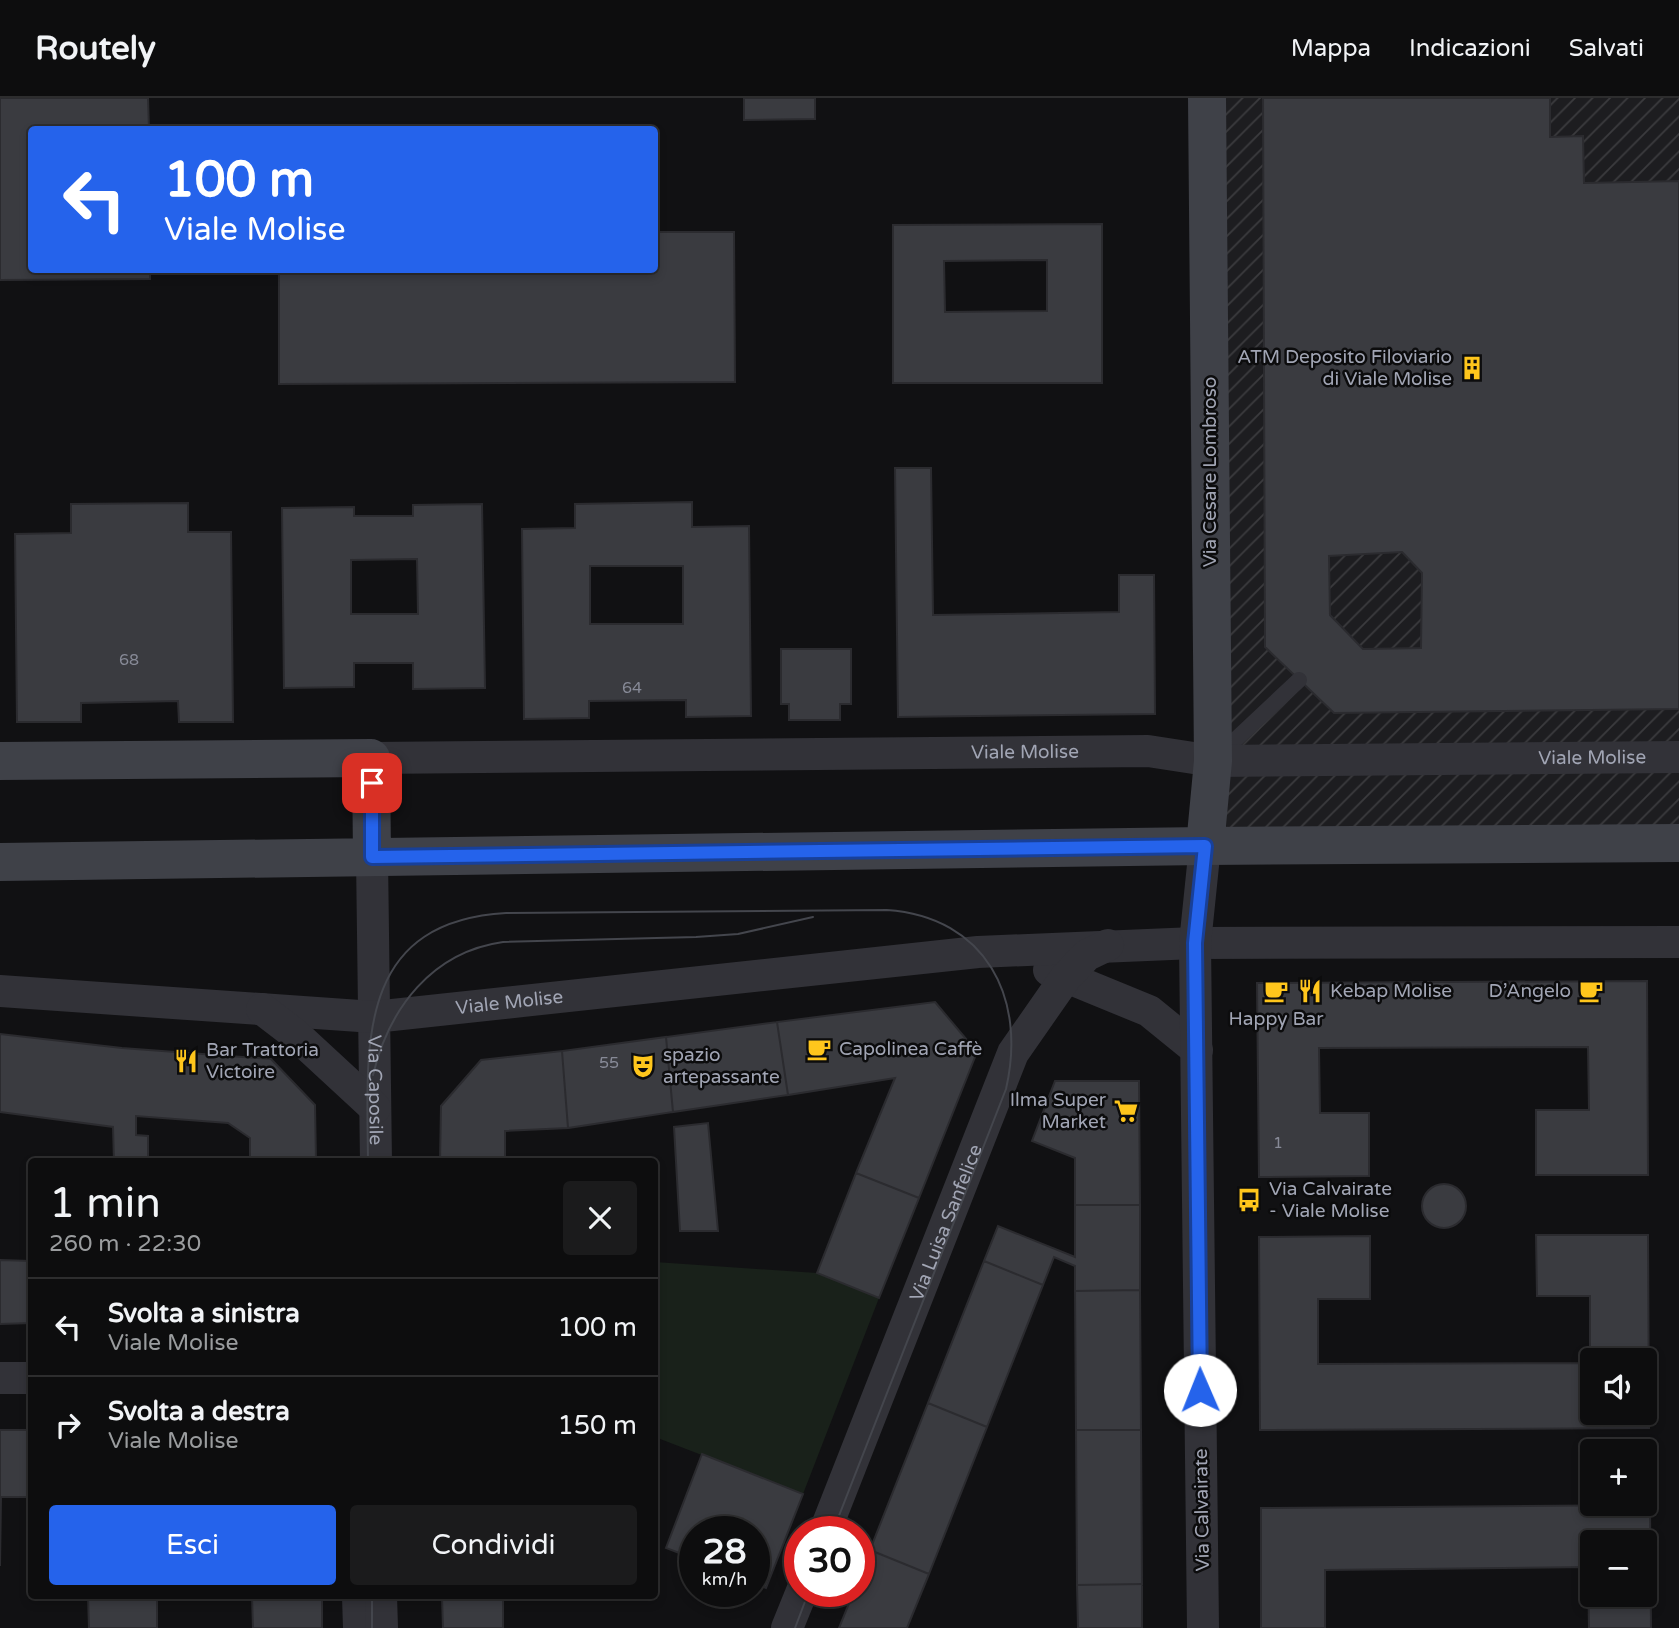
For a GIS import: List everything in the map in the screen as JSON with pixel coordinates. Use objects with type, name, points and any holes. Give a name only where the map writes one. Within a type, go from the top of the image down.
[{"type":"main road","name":"Via Cesare Lombroso","points":[[1205,846],[1213,761],[1208,98]]},
{"type":"main road","name":"Viale Molise","points":[[0,761],[371,758]]},
{"type":"main road","points":[[371,758],[372,857]]},
{"type":"main road","points":[[0,862],[1205,846],[1679,843]]},
{"type":"street","name":"Viale Molise","points":[[371,758],[1148,751],[1213,761],[1679,757]]},
{"type":"street","name":"Via Calvairate","points":[[1203,1628],[1195,943],[1205,846]]},
{"type":"street","points":[[372,857],[374,1017]]},
{"type":"street","name":"Viale Molise","points":[[0,991],[374,1017],[978,952],[1195,943],[1679,942]]},
{"type":"street","name":"Via Luisa Sanfelice","points":[[831,1516],[1013,1054],[1066,976],[1087,955],[1110,945]]},
{"type":"street","name":"Viale Molise","points":[[978,952],[1019,957],[1149,1011],[1197,1051]]},
{"type":"street","points":[[262,1009],[296,1035],[375,1108]]},
{"type":"street","name":"Via Caposile","points":[[374,1017],[376,1158]]},
{"type":"street","points":[[0,1378],[28,1378]]},
{"type":"street","points":[[358,1599],[359,1628]]},
{"type":"street","points":[[382,1599],[382,1628]]},
{"type":"street","points":[[788,1628],[796,1607]]},
{"type":"lane","points":[[1213,761],[1299,680]]},
{"type":"shaded area","name":"ATM Deposito Filoviario di Viale Molise","points":[[1216,98],[1679,98],[1679,837],[1217,835]]},
{"type":"shaded area","points":[[658,1262],[817,1273],[879,1298],[803,1494],[658,1438]]},
{"type":"building","points":[[0,98],[148,98],[149,126],[28,126],[28,273],[150,273],[150,279],[0,280]]},
{"type":"building","points":[[744,98],[815,98],[815,119],[744,120]]},
{"type":"building","name":"ATM Deposito Filoviario di Viale Molise","points":[[1263,98],[1550,98],[1550,137],[1583,136],[1584,183],[1679,181],[1679,709],[1334,713],[1265,647]],"holes":[[[1402,552],[1422,573],[1421,648],[1363,649],[1330,615],[1329,556]]]},
{"type":"building","points":[[1102,224],[1102,383],[893,383],[893,225]],"holes":[[[1047,260],[1047,311],[945,312],[944,261]]]},
{"type":"building","points":[[658,232],[734,232],[735,382],[279,384],[279,273],[658,273]]},
{"type":"building","points":[[895,468],[931,468],[933,615],[1119,612],[1119,575],[1154,575],[1155,714],[898,717]]},
{"type":"building","points":[[692,502],[692,527],[749,526],[751,716],[686,717],[686,700],[589,701],[589,718],[524,719],[522,529],[575,528],[575,504]],"holes":[[[590,566],[683,566],[683,624],[590,624]]]},
{"type":"building","points":[[188,503],[188,532],[231,532],[233,722],[179,722],[178,701],[81,703],[81,722],[17,722],[15,534],[71,533],[71,504]]},
{"type":"building","points":[[482,504],[485,688],[413,689],[413,663],[354,663],[354,687],[284,688],[282,508],[354,507],[354,516],[413,516],[413,505]],"holes":[[[417,559],[418,614],[351,614],[351,560]]]},
{"type":"building","points":[[781,649],[851,649],[851,704],[840,704],[840,720],[789,720],[789,704],[781,704]]},
{"type":"building","points":[[1647,981],[1648,1175],[1536,1175],[1536,1110],[1589,1110],[1588,1047],[1319,1048],[1320,1113],[1369,1113],[1369,1176],[1259,1177],[1257,983]]},
{"type":"building","points":[[935,1002],[977,1052],[919,1198],[856,1173],[895,1078],[788,1095],[777,1022]]},
{"type":"building","points":[[777,1022],[788,1095],[673,1112],[666,1037]]},
{"type":"building","points":[[0,1034],[122,1048],[271,1059],[315,1105],[316,1158],[250,1158],[250,1138],[228,1123],[136,1116],[136,1135],[148,1136],[148,1158],[114,1158],[113,1127],[0,1112]]},
{"type":"building","points":[[666,1037],[673,1112],[568,1128],[562,1051]]},
{"type":"building","points":[[562,1051],[568,1128],[505,1131],[505,1158],[440,1158],[441,1106],[481,1060]]},
{"type":"building","points":[[1055,1081],[1139,1081],[1140,1205],[1075,1205],[1075,1158],[1032,1141]]},
{"type":"building","points":[[708,1123],[718,1231],[680,1231],[674,1127]]},
{"type":"building","points":[[856,1173],[919,1198],[879,1298],[817,1273]]},
{"type":"building","points":[[1444,1184],[1453,1185],[1460,1190],[1465,1197],[1465,1215],[1460,1222],[1453,1227],[1444,1228],[1435,1227],[1428,1222],[1423,1215],[1422,1206],[1423,1197],[1428,1190],[1435,1185]]},
{"type":"building","points":[[1075,1205],[1140,1205],[1140,1290],[1075,1291],[1075,1266],[1054,1257],[1043,1285],[984,1261],[998,1226],[1075,1257]]},
{"type":"building","points":[[1536,1235],[1648,1235],[1649,1348],[1590,1348],[1590,1296],[1537,1296]]},
{"type":"building","points":[[1370,1236],[1370,1299],[1318,1299],[1318,1364],[1580,1363],[1580,1425],[1649,1425],[1649,1428],[1260,1430],[1259,1237]]},
{"type":"building","points":[[0,1260],[28,1261],[28,1323],[0,1324]]},
{"type":"building","points":[[984,1261],[1043,1285],[987,1427],[928,1403]]},
{"type":"building","points":[[1140,1290],[1141,1430],[1076,1430],[1075,1291]]},
{"type":"building","points":[[928,1403],[987,1427],[929,1574],[875,1552],[875,1537]]},
{"type":"building","points":[[0,1430],[28,1430],[28,1497],[1,1497],[0,1566]]},
{"type":"building","points":[[1076,1430],[1141,1430],[1142,1584],[1077,1585]]},
{"type":"building","points":[[702,1454],[803,1494],[794,1516],[784,1516],[784,1542],[770,1578],[770,1516],[679,1516],[679,1553],[666,1548]]},
{"type":"building","points":[[1580,1506],[1580,1516],[1650,1516],[1650,1530],[1580,1530],[1580,1567],[1325,1570],[1325,1628],[1261,1628],[1261,1508]]},
{"type":"building","points":[[875,1552],[929,1574],[907,1628],[839,1628],[848,1607],[875,1607]]},
{"type":"building","points":[[1142,1584],[1142,1628],[1078,1628],[1077,1585]]},
{"type":"building","points":[[88,1599],[157,1599],[157,1628],[89,1628]]},
{"type":"building","points":[[252,1599],[322,1599],[322,1628],[253,1628]]},
{"type":"building","points":[[442,1599],[503,1599],[503,1628],[443,1628]]},
{"type":"building","points":[[1589,1607],[1651,1607],[1651,1628],[1589,1628]]},
{"type":"tram line","points":[[368,1158],[371,1035],[380,998],[395,966],[420,940],[456,922],[506,913],[887,910],[921,916],[950,928],[974,946],[992,968],[1004,994],[1010,1024],[1011,1055],[1006,1089],[839,1516]]},
{"type":"tram line","points":[[373,1075],[390,1027],[417,987],[455,958],[478,948],[503,942],[738,934],[813,917]]},
{"type":"tram line","points":[[372,1599],[372,1628]]},
{"type":"tram line","points":[[795,1628],[803,1607]]},
{"type":"place","name":"ATM Deposito Filoviario di Viale Molise","points":[[1472,368]]},
{"type":"place","name":"Happy Bar","points":[[1276,991]]},
{"type":"place","name":"Kebap Molise","points":[[1310,991]]},
{"type":"place","name":"D’Angelo","points":[[1591,991]]},
{"type":"place","name":"Capolinea Caffè","points":[[819,1049]]},
{"type":"place","name":"Bar Trattoria Victoire","points":[[186,1061]]},
{"type":"place","name":"spazio artepassante","points":[[643,1066]]},
{"type":"place","name":"Ilma Super Market","points":[[1126,1111]]},
{"type":"place","name":"Via Calvairate - Viale Molise","points":[[1249,1200]]},
{"type":"route","points":[[372,783],[372,857],[1205,846],[1195,943],[1200,1390]]}]
